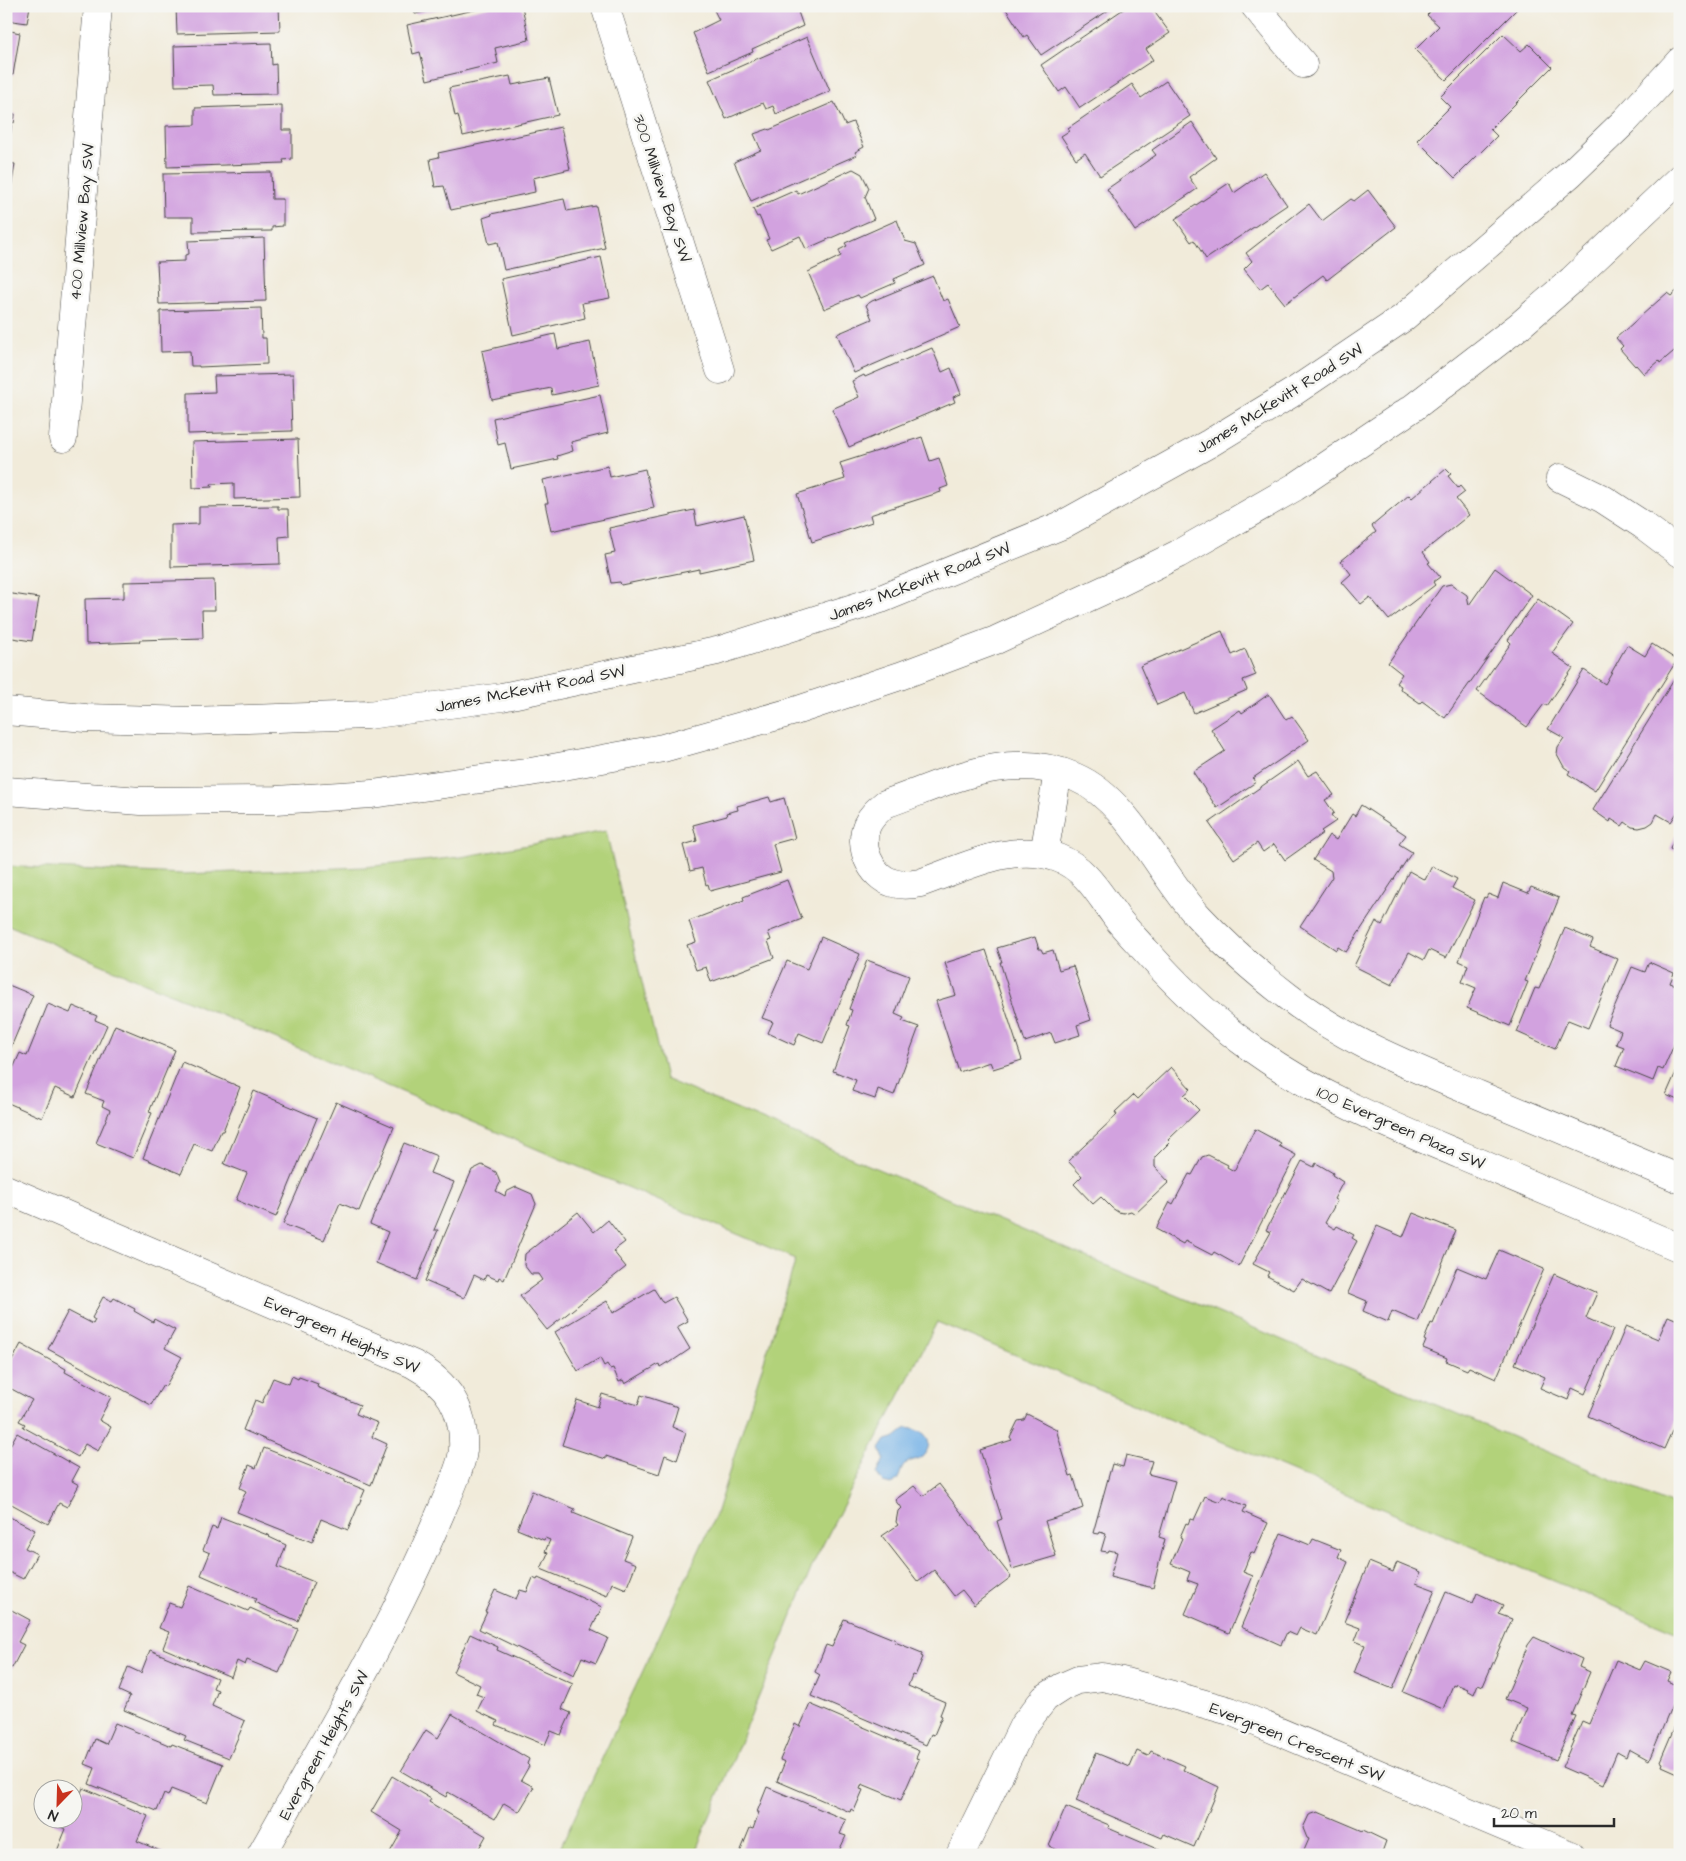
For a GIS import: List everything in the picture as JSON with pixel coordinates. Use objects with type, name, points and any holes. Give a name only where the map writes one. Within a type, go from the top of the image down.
[{"type":"street","name":"400 Millview Bay SW","points":[[63,438],[98,6]]},
{"type":"street","name":"300 Millview Bay SW","points":[[605,6],[720,370]]},
{"type":"street","points":[[1255,6],[1302,64]]},
{"type":"street","name":"James McKevitt Road SW","points":[[6,711],[86,718],[192,721],[368,715],[502,697],[717,651],[881,599],[1062,525],[1218,438],[1292,393],[1403,318],[1570,174],[1625,121],[1680,61]]},
{"type":"street","points":[[6,791],[141,801],[276,800],[382,793],[525,773],[663,748],[795,711],[917,669],[996,640],[1115,585],[1178,554],[1295,487],[1414,407],[1519,326],[1572,280],[1680,178]]},
{"type":"street","points":[[1560,478],[1603,499],[1643,525],[1680,553]]},
{"type":"street","name":"100 Evergreen Plaza SW","points":[[1680,1179],[1427,1073],[1364,1044],[1327,1023],[1290,998],[1254,970],[1199,917],[1171,883],[1121,812],[1094,788],[1076,777],[1026,765],[986,768],[885,804],[867,824],[864,837],[869,863],[879,875],[891,883],[906,886],[1004,854],[1019,851],[1059,858],[1074,866],[1086,876],[1121,922],[1182,989],[1221,1026],[1288,1074],[1349,1107],[1680,1248]]},
{"type":"street","points":[[1044,854],[1058,772]]},
{"type":"street","name":"Evergreen Heights SW","points":[[9,1196],[414,1364],[430,1373],[444,1387],[457,1409],[462,1432],[463,1452],[424,1552],[366,1668],[261,1855]]},
{"type":"street","name":"Evergreen Crescent SW","points":[[960,1855],[1022,1726],[1045,1698],[1062,1687],[1078,1680],[1102,1678],[1122,1681],[1230,1711],[1519,1844],[1571,1855]]},
{"type":"green space","points":[[606,831],[665,1079],[1680,1508],[1680,1634],[937,1322],[814,1562],[694,1855],[557,1855],[716,1514],[796,1259],[6,924],[6,866],[183,874],[365,867],[461,857]]},
{"type":"water","points":[[907,1428],[923,1434],[928,1442],[926,1452],[922,1457],[904,1465],[899,1477],[891,1485],[883,1483],[877,1474],[884,1459],[880,1449],[886,1440],[896,1437]]},
{"type":"building","points":[[6,6],[30,6],[27,23],[6,20]]},
{"type":"building","points":[[176,6],[279,6],[280,31],[177,34]]},
{"type":"building","points":[[413,6],[449,6],[449,7],[415,14]]},
{"type":"building","points":[[492,6],[522,6],[529,40],[495,48],[498,63],[427,80],[420,52],[413,54],[407,25]]},
{"type":"building","points":[[722,6],[796,6],[803,26],[752,49],[753,52],[709,71],[693,33],[719,20],[714,10]]},
{"type":"building","points":[[1004,6],[1115,6],[1041,55],[1027,35],[1024,37]]},
{"type":"building","points":[[1128,6],[1152,6],[1170,33],[1146,49],[1153,60],[1080,108],[1066,87],[1059,92],[1041,65]]},
{"type":"building","points":[[1436,6],[1520,6],[1446,80],[1415,50],[1439,26],[1427,15]]},
{"type":"building","points":[[6,30],[20,33],[13,75],[6,74]]},
{"type":"building","points":[[1503,34],[1521,51],[1529,44],[1552,67],[1490,129],[1497,136],[1455,178],[1417,140],[1450,107],[1440,97]]},
{"type":"building","points":[[807,37],[830,91],[776,114],[773,106],[766,109],[763,103],[726,119],[709,80]]},
{"type":"building","points":[[271,43],[272,65],[276,64],[277,94],[214,95],[213,85],[175,86],[174,46]]},
{"type":"building","points":[[510,76],[512,85],[549,78],[558,115],[463,136],[458,115],[455,116],[449,88]]},
{"type":"building","points":[[1166,81],[1190,116],[1100,176],[1085,153],[1076,159],[1061,136],[1069,131],[1068,128],[1132,84],[1141,98]]},
{"type":"building","points":[[834,102],[845,125],[853,122],[864,147],[855,152],[857,155],[751,201],[734,162],[761,150],[754,134],[769,130]]},
{"type":"building","points":[[282,105],[282,130],[292,130],[292,159],[283,160],[284,163],[167,167],[166,126],[195,125],[195,108]]},
{"type":"building","points":[[6,113],[15,114],[14,123],[12,122],[8,155],[6,155]]},
{"type":"building","points":[[1192,122],[1216,158],[1189,177],[1197,189],[1135,231],[1107,189],[1156,155],[1152,150]]},
{"type":"building","points":[[561,127],[570,169],[533,178],[535,192],[451,210],[444,186],[435,187],[430,159],[439,157],[438,153]]},
{"type":"building","points":[[6,163],[15,164],[8,207],[6,206]]},
{"type":"building","points":[[853,169],[862,174],[869,188],[865,197],[874,219],[806,249],[800,236],[771,249],[766,240],[769,239],[759,216],[757,217],[753,209],[796,190],[798,194]]},
{"type":"building","points":[[271,172],[272,199],[283,199],[283,226],[272,227],[272,231],[193,232],[193,217],[164,217],[163,174]]},
{"type":"building","points":[[1264,172],[1287,205],[1206,259],[1194,240],[1191,242],[1175,219],[1229,183],[1234,193]]},
{"type":"building","points":[[1368,190],[1396,227],[1327,280],[1323,275],[1285,304],[1268,283],[1260,289],[1244,269],[1252,261],[1246,253],[1309,204],[1322,221],[1351,199],[1354,201]]},
{"type":"building","points":[[564,199],[567,211],[596,206],[605,248],[504,270],[498,242],[489,244],[483,218],[491,214]]},
{"type":"building","points":[[897,220],[905,241],[916,244],[925,265],[894,279],[895,283],[860,298],[858,295],[824,309],[808,272],[841,256],[839,250],[847,246],[845,243]]},
{"type":"building","points":[[264,238],[266,301],[159,304],[157,262],[185,261],[185,255],[189,254],[188,241]]},
{"type":"building","points":[[601,257],[610,298],[582,303],[585,318],[513,335],[501,279]]},
{"type":"building","points":[[933,276],[943,301],[948,299],[960,327],[854,373],[837,334],[872,319],[866,305],[872,301]]},
{"type":"building","points":[[1680,288],[1680,346],[1644,374],[1620,349],[1623,346],[1616,338],[1667,293],[1671,296]]},
{"type":"building","points":[[261,308],[262,338],[266,338],[267,364],[199,367],[191,366],[190,351],[161,352],[160,311]]},
{"type":"building","points":[[555,334],[558,349],[590,342],[599,385],[552,395],[551,388],[492,400],[482,351]]},
{"type":"building","points":[[932,348],[942,372],[951,368],[961,394],[953,397],[955,402],[849,447],[832,409],[859,397],[852,381]]},
{"type":"building","points":[[293,374],[294,401],[291,401],[292,431],[188,434],[188,393],[215,392],[214,376]]},
{"type":"building","points":[[600,395],[608,433],[571,442],[573,451],[557,456],[558,459],[511,469],[505,443],[498,445],[493,418]]},
{"type":"building","points":[[922,437],[930,461],[939,458],[948,486],[940,489],[941,492],[870,515],[872,522],[812,542],[797,494],[845,479],[840,463]]},
{"type":"building","points":[[298,439],[300,497],[234,499],[234,483],[211,484],[212,487],[193,488],[192,442]]},
{"type":"building","points":[[608,466],[610,477],[645,469],[654,508],[551,531],[545,503],[548,503],[543,480]]},
{"type":"building","points":[[1446,469],[1451,474],[1448,476],[1458,488],[1460,486],[1465,492],[1456,499],[1469,515],[1423,552],[1430,562],[1428,563],[1440,577],[1433,582],[1435,585],[1389,620],[1370,597],[1361,604],[1342,582],[1351,574],[1341,561],[1376,532],[1372,526],[1409,495],[1412,498]]},
{"type":"building","points":[[278,506],[278,509],[288,509],[289,536],[279,537],[280,564],[171,567],[171,525],[199,524],[199,507]]},
{"type":"building","points":[[694,510],[697,526],[744,515],[754,560],[699,572],[699,569],[621,585],[620,582],[611,583],[605,555],[615,553],[609,528]]},
{"type":"building","points":[[1495,568],[1532,595],[1445,718],[1422,701],[1420,703],[1400,689],[1401,686],[1396,683],[1402,674],[1388,663],[1442,586],[1451,584],[1467,595],[1469,605]]},
{"type":"building","points":[[214,580],[215,610],[202,610],[203,638],[86,644],[85,599],[124,598],[124,582]]},
{"type":"building","points":[[6,593],[39,598],[32,641],[6,637]]},
{"type":"building","points":[[1538,599],[1573,624],[1552,653],[1573,668],[1547,706],[1544,704],[1527,727],[1477,691],[1511,643],[1508,640]]},
{"type":"building","points":[[1222,631],[1232,655],[1245,649],[1256,675],[1243,680],[1247,690],[1194,713],[1185,693],[1157,705],[1140,666]]},
{"type":"building","points":[[1652,644],[1677,660],[1595,791],[1568,774],[1570,771],[1564,767],[1557,754],[1558,747],[1564,738],[1548,729],[1584,670],[1605,684],[1627,645],[1645,656]]},
{"type":"building","points":[[1680,670],[1680,808],[1671,822],[1657,814],[1653,822],[1639,828],[1632,827],[1625,822],[1622,826],[1611,819],[1610,822],[1593,810]]},
{"type":"building","points":[[1269,694],[1286,720],[1292,716],[1309,740],[1253,778],[1256,782],[1217,808],[1193,772],[1225,751],[1211,729],[1240,710],[1242,713]]},
{"type":"building","points":[[1298,761],[1308,776],[1317,771],[1334,795],[1325,800],[1334,813],[1331,815],[1336,821],[1321,831],[1323,833],[1285,860],[1274,844],[1263,852],[1257,843],[1234,859],[1209,823]]},
{"type":"building","points":[[769,797],[771,802],[784,798],[795,838],[773,844],[781,872],[710,891],[708,884],[706,885],[702,868],[690,871],[683,845],[697,841],[693,825],[727,816],[726,813],[738,810],[737,806]]},
{"type":"building","points":[[1361,805],[1406,835],[1399,844],[1412,852],[1346,952],[1338,947],[1336,950],[1300,926],[1332,877],[1331,871],[1313,860],[1329,835],[1336,840],[1352,814],[1355,816]]},
{"type":"building","points":[[1680,826],[1680,853],[1670,849]]},
{"type":"building","points":[[1432,866],[1457,879],[1452,888],[1475,900],[1446,958],[1429,950],[1424,960],[1409,952],[1392,985],[1354,966],[1376,921],[1382,925],[1409,871],[1425,880]]},
{"type":"building","points":[[787,880],[802,919],[768,932],[771,940],[768,941],[774,958],[711,982],[706,967],[696,970],[687,945],[696,942],[689,921],[744,900],[743,897]]},
{"type":"building","points":[[1503,883],[1528,893],[1531,887],[1559,898],[1525,981],[1528,982],[1510,1026],[1467,1008],[1476,988],[1462,982],[1468,965],[1459,961],[1484,897],[1486,898],[1488,894],[1498,898]]},
{"type":"building","points":[[1565,928],[1593,940],[1590,947],[1618,959],[1588,1028],[1568,1020],[1555,1049],[1517,1032],[1535,988],[1539,989]]},
{"type":"building","points":[[821,937],[860,954],[823,1043],[799,1033],[794,1045],[768,1033],[773,1022],[762,1018],[787,961],[807,969]]},
{"type":"building","points":[[1035,937],[1039,949],[1043,953],[1053,950],[1059,970],[1073,966],[1091,1020],[1077,1025],[1080,1035],[1055,1043],[1051,1033],[1025,1042],[997,948]]},
{"type":"building","points":[[986,950],[1022,1060],[993,1069],[990,1062],[959,1072],[936,1001],[956,995],[945,963]]},
{"type":"building","points":[[867,960],[909,976],[895,1014],[904,1018],[902,1021],[919,1027],[894,1095],[878,1089],[875,1099],[852,1091],[856,1080],[833,1071],[850,1026],[847,1025],[852,1010],[849,1009]]},
{"type":"building","points":[[1649,962],[1674,973],[1670,983],[1680,987],[1680,1031],[1663,1070],[1658,1068],[1653,1081],[1616,1066],[1624,1047],[1616,1044],[1621,1031],[1607,1025],[1632,967],[1645,972]]},
{"type":"building","points":[[6,984],[33,995],[6,1059]]},
{"type":"building","points":[[48,1004],[70,1013],[73,1006],[97,1016],[95,1020],[107,1025],[75,1097],[55,1088],[42,1118],[6,1102],[6,1084],[20,1053],[27,1056]]},
{"type":"building","points":[[115,1025],[175,1050],[149,1112],[152,1113],[133,1158],[96,1143],[110,1110],[102,1106],[104,1101],[86,1094]]},
{"type":"building","points":[[182,1062],[240,1087],[223,1131],[221,1131],[212,1151],[194,1144],[181,1174],[143,1158]]},
{"type":"building","points":[[1680,1063],[1680,1101],[1666,1095]]},
{"type":"building","points":[[1171,1067],[1191,1089],[1184,1095],[1199,1110],[1168,1140],[1170,1142],[1155,1157],[1155,1167],[1169,1182],[1135,1214],[1131,1211],[1118,1212],[1101,1197],[1093,1204],[1074,1184],[1082,1176],[1068,1161],[1117,1115],[1115,1112],[1133,1095],[1137,1099]]},
{"type":"building","points":[[254,1091],[317,1118],[276,1217],[236,1200],[247,1173],[224,1164]]},
{"type":"building","points":[[336,1102],[394,1127],[359,1211],[340,1203],[324,1240],[283,1224]]},
{"type":"building","points":[[1255,1129],[1281,1143],[1279,1146],[1296,1155],[1239,1266],[1214,1252],[1212,1255],[1185,1241],[1183,1244],[1156,1229],[1170,1202],[1173,1204],[1189,1174],[1192,1175],[1202,1157],[1208,1155],[1228,1165],[1227,1167],[1234,1171]]},
{"type":"building","points":[[404,1143],[437,1156],[430,1173],[454,1182],[434,1230],[438,1230],[417,1280],[376,1263],[388,1232],[370,1224]]},
{"type":"building","points":[[1302,1161],[1314,1167],[1316,1163],[1333,1173],[1332,1175],[1343,1182],[1334,1199],[1337,1201],[1325,1223],[1335,1229],[1337,1226],[1354,1235],[1352,1238],[1357,1241],[1329,1294],[1302,1279],[1294,1290],[1267,1276],[1269,1272],[1253,1264],[1271,1232],[1266,1230]]},
{"type":"building","points":[[482,1165],[496,1172],[500,1183],[496,1191],[505,1196],[506,1192],[516,1187],[532,1194],[536,1204],[504,1280],[499,1277],[498,1280],[486,1275],[484,1280],[474,1275],[464,1298],[425,1281],[472,1170]]},
{"type":"building","points":[[578,1212],[594,1232],[608,1220],[625,1242],[613,1251],[626,1267],[547,1330],[520,1296],[542,1280],[538,1274],[531,1274],[524,1265],[525,1254]]},
{"type":"building","points":[[1413,1213],[1456,1230],[1418,1322],[1392,1311],[1388,1322],[1363,1311],[1367,1301],[1348,1293],[1377,1226],[1403,1237]]},
{"type":"building","points":[[1499,1250],[1544,1269],[1496,1379],[1469,1367],[1467,1370],[1446,1361],[1447,1358],[1423,1348],[1431,1323],[1433,1324],[1457,1267],[1486,1279]]},
{"type":"building","points":[[1554,1274],[1597,1293],[1586,1318],[1613,1330],[1585,1394],[1572,1388],[1568,1400],[1540,1388],[1545,1377],[1515,1364]]},
{"type":"building","points":[[654,1289],[663,1303],[674,1297],[688,1321],[677,1327],[690,1349],[668,1364],[668,1362],[660,1367],[659,1364],[625,1384],[623,1380],[619,1382],[613,1368],[610,1369],[607,1364],[604,1366],[600,1358],[578,1371],[555,1332],[607,1301],[613,1313]]},
{"type":"building","points":[[103,1297],[112,1301],[114,1298],[135,1309],[134,1311],[153,1322],[154,1319],[175,1330],[165,1348],[182,1357],[165,1387],[163,1385],[151,1405],[48,1349],[68,1311],[93,1324],[95,1320],[92,1318]]},
{"type":"building","points":[[1668,1316],[1680,1321],[1680,1413],[1664,1449],[1588,1416],[1626,1326],[1658,1339]]},
{"type":"building","points":[[21,1344],[66,1369],[65,1372],[111,1397],[99,1420],[111,1427],[98,1451],[85,1444],[78,1457],[23,1427],[25,1424],[19,1421],[32,1400],[6,1386],[6,1372]]},
{"type":"building","points":[[292,1376],[318,1384],[317,1387],[360,1405],[356,1414],[378,1423],[372,1437],[387,1444],[371,1485],[243,1430],[255,1400],[262,1403],[273,1378],[289,1384]]},
{"type":"building","points":[[602,1394],[638,1405],[641,1395],[678,1407],[672,1427],[686,1433],[677,1460],[665,1455],[659,1474],[606,1456],[606,1459],[562,1445],[577,1400],[598,1407]]},
{"type":"building","points":[[1027,1414],[1056,1429],[1070,1476],[1073,1475],[1083,1508],[1045,1521],[1056,1556],[1012,1569],[997,1521],[1002,1519],[980,1450],[1012,1440],[1010,1437],[1018,1421],[1024,1420]]},
{"type":"building","points":[[17,1433],[79,1468],[72,1481],[79,1485],[67,1507],[59,1503],[48,1524],[6,1501],[6,1448],[8,1449]]},
{"type":"building","points":[[264,1448],[345,1480],[345,1482],[365,1490],[348,1530],[321,1519],[312,1542],[237,1512],[246,1491],[240,1488],[249,1465],[256,1468]]},
{"type":"building","points":[[1126,1455],[1152,1461],[1148,1474],[1175,1481],[1159,1537],[1165,1539],[1153,1588],[1110,1577],[1117,1552],[1101,1551],[1106,1534],[1100,1532],[1099,1534],[1093,1533],[1112,1464],[1123,1467]]},
{"type":"building","points":[[939,1484],[1011,1577],[974,1605],[962,1590],[954,1596],[934,1570],[918,1582],[882,1536],[898,1525],[896,1522],[898,1511],[901,1508],[895,1500],[914,1486],[923,1496]]},
{"type":"building","points":[[532,1491],[575,1509],[573,1513],[632,1537],[623,1559],[636,1564],[626,1589],[612,1583],[607,1596],[541,1569],[548,1553],[545,1552],[550,1540],[545,1538],[544,1540],[517,1529]]},
{"type":"building","points":[[1205,1496],[1220,1502],[1223,1496],[1246,1506],[1243,1512],[1268,1523],[1254,1554],[1251,1552],[1243,1572],[1253,1576],[1229,1633],[1185,1614],[1198,1584],[1187,1580],[1190,1572],[1171,1564],[1186,1523],[1188,1524],[1190,1519],[1194,1520]]},
{"type":"building","points":[[6,1515],[35,1530],[25,1548],[37,1554],[23,1579],[9,1572],[6,1576]]},
{"type":"building","points":[[221,1517],[270,1536],[286,1545],[278,1567],[314,1582],[298,1621],[254,1602],[256,1599],[201,1575],[210,1553],[203,1550],[212,1527],[217,1529]]},
{"type":"building","points":[[1281,1533],[1310,1545],[1313,1539],[1341,1550],[1338,1557],[1348,1562],[1317,1635],[1300,1628],[1296,1636],[1287,1632],[1281,1645],[1241,1627]]},
{"type":"building","points":[[1369,1562],[1393,1572],[1397,1562],[1421,1572],[1416,1583],[1435,1590],[1393,1689],[1354,1673],[1365,1645],[1355,1641],[1360,1628],[1344,1622]]},
{"type":"building","points":[[533,1578],[537,1580],[538,1578],[602,1607],[591,1630],[608,1638],[596,1663],[582,1657],[574,1675],[479,1629],[495,1590],[516,1599],[520,1590],[527,1592]]},
{"type":"building","points":[[189,1586],[248,1611],[250,1608],[298,1629],[279,1673],[247,1660],[245,1665],[237,1661],[231,1677],[163,1648],[169,1632],[159,1628],[169,1603],[180,1607]]},
{"type":"building","points":[[1446,1592],[1473,1603],[1477,1593],[1503,1605],[1498,1614],[1512,1619],[1483,1686],[1478,1684],[1474,1694],[1468,1689],[1456,1684],[1455,1686],[1453,1685],[1443,1709],[1403,1692]]},
{"type":"building","points":[[6,1607],[30,1620],[18,1642],[24,1645],[12,1668],[9,1667],[6,1671]]},
{"type":"building","points":[[844,1619],[896,1640],[895,1642],[922,1653],[921,1656],[923,1657],[915,1676],[912,1675],[908,1686],[945,1702],[940,1715],[942,1716],[934,1735],[931,1734],[926,1745],[811,1696],[820,1675],[815,1672],[826,1645],[832,1647]]},
{"type":"building","points":[[470,1634],[498,1647],[497,1650],[573,1684],[562,1709],[571,1713],[561,1735],[551,1731],[545,1745],[496,1725],[498,1721],[477,1711],[484,1697],[476,1694],[480,1685],[453,1672]]},
{"type":"building","points":[[1534,1637],[1582,1659],[1579,1667],[1590,1672],[1572,1715],[1576,1716],[1556,1760],[1513,1742],[1527,1708],[1505,1699],[1528,1645]]},
{"type":"building","points":[[150,1650],[217,1678],[213,1688],[218,1690],[212,1706],[245,1721],[229,1758],[184,1740],[186,1736],[124,1710],[130,1696],[119,1691],[128,1667],[141,1673]]},
{"type":"building","points":[[1616,1660],[1640,1670],[1645,1661],[1671,1672],[1667,1681],[1680,1687],[1649,1760],[1629,1749],[1626,1757],[1617,1752],[1603,1785],[1562,1767],[1582,1721],[1589,1724]]},
{"type":"building","points":[[810,1704],[919,1751],[916,1758],[919,1759],[901,1800],[862,1784],[860,1789],[863,1790],[854,1811],[851,1809],[850,1812],[777,1781],[785,1762],[780,1760],[795,1724],[800,1727]]},
{"type":"building","points":[[452,1714],[529,1759],[527,1764],[529,1766],[521,1780],[534,1787],[519,1812],[504,1803],[495,1819],[448,1792],[446,1797],[401,1771],[426,1730],[438,1738]]},
{"type":"building","points":[[1680,1714],[1680,1774],[1662,1766],[1663,1763],[1660,1761]]},
{"type":"building","points":[[115,1723],[171,1746],[172,1744],[223,1764],[207,1803],[171,1789],[168,1796],[164,1794],[157,1811],[89,1784],[95,1768],[85,1764],[95,1739],[106,1744]]},
{"type":"building","points":[[1137,1751],[1148,1756],[1151,1751],[1185,1766],[1183,1770],[1219,1787],[1194,1847],[1164,1834],[1162,1838],[1076,1801],[1096,1753],[1130,1767]]},
{"type":"building","points":[[392,1776],[431,1799],[429,1802],[486,1836],[475,1855],[389,1854],[402,1831],[371,1812]]},
{"type":"building","points":[[767,1787],[846,1820],[840,1834],[846,1836],[839,1851],[847,1855],[739,1855],[750,1828],[753,1829],[759,1812],[757,1812]]},
{"type":"building","points":[[83,1788],[148,1816],[137,1841],[165,1853],[164,1855],[64,1855],[57,1851],[66,1829],[64,1828],[82,1828]]},
{"type":"building","points":[[1066,1807],[1109,1825],[1108,1828],[1171,1855],[1068,1855],[1049,1846]]},
{"type":"building","points":[[1318,1812],[1386,1841],[1381,1855],[1302,1855],[1309,1839],[1303,1828],[1309,1815]]}]
